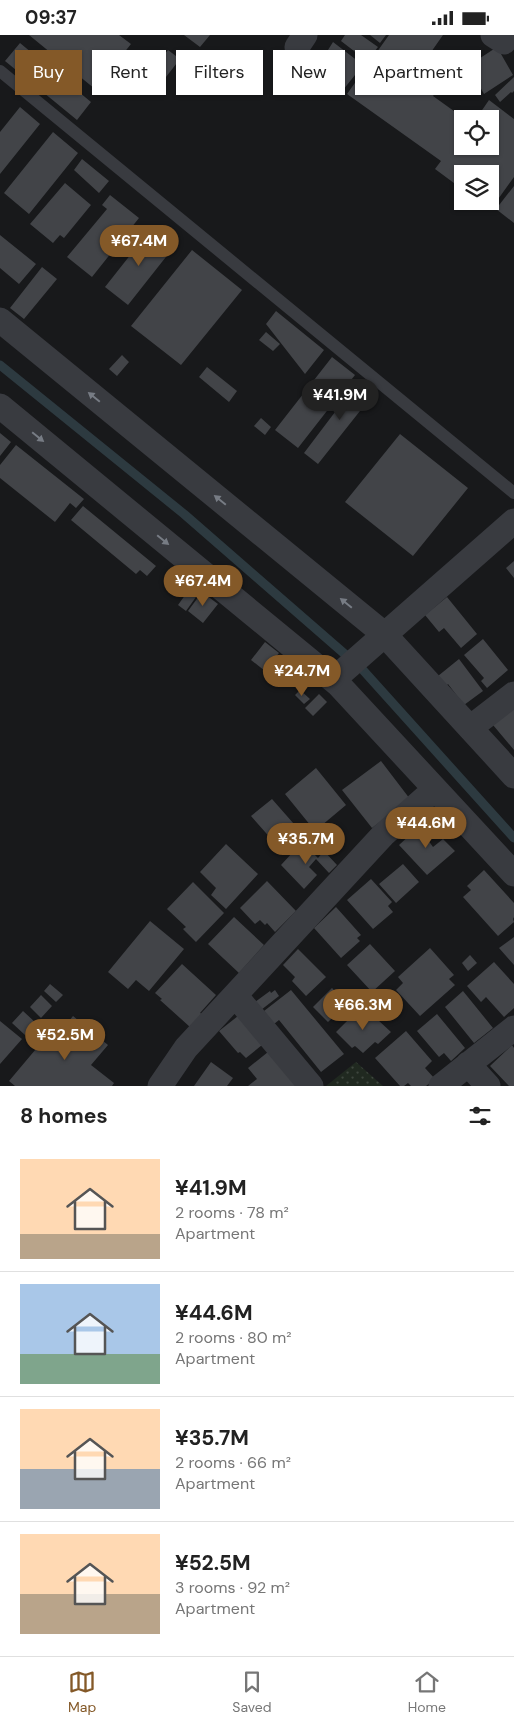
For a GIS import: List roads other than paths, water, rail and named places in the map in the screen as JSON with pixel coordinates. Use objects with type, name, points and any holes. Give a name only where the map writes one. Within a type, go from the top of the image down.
[{"type":"street","points":[[0,320],[384,634],[514,776]]},
{"type":"street","points":[[0,406],[333,680],[514,874]]},
{"type":"street","points":[[333,680],[514,521]]},
{"type":"street","points":[[470,727],[514,694]]},
{"type":"street","points":[[160,1086],[186,1048],[383,835],[435,789]]},
{"type":"street","points":[[235,995],[311,1086]]},
{"type":"street","points":[[441,1086],[514,1028]]},
{"type":"street","points":[[468,1065],[488,1086]]},
{"type":"lane","points":[[0,71],[514,493]]},
{"type":"waterway","points":[[0,365],[184,514],[362,669],[514,838]]}]
